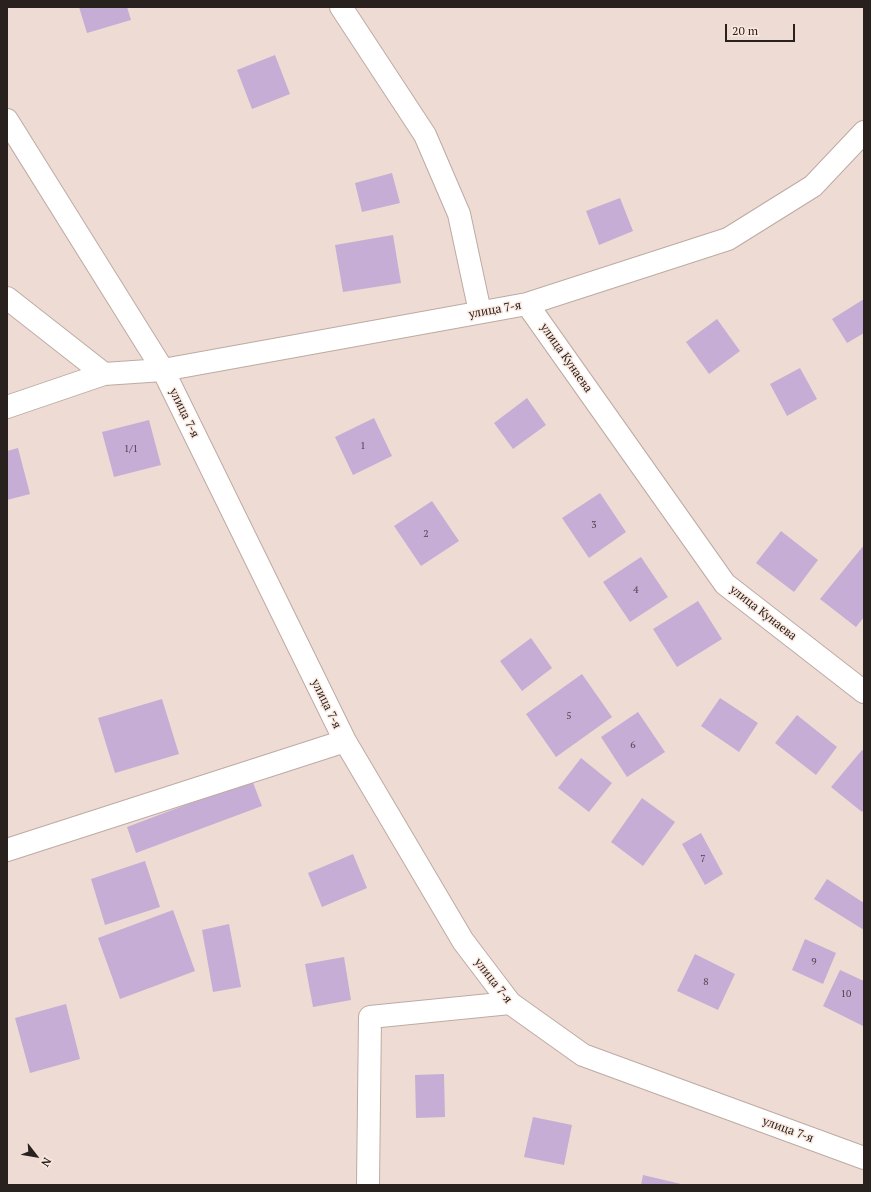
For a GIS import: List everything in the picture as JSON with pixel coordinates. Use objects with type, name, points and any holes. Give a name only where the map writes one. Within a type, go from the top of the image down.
[{"type":"street","points":[[341,7],[425,134],[459,214],[480,312]]},
{"type":"street","points":[[7,120],[163,370],[104,374],[7,407]]},
{"type":"street","points":[[527,304],[728,239],[813,186],[864,132]]},
{"type":"street","points":[[7,298],[104,374]]},
{"type":"street","name":"улица 7-я","points":[[527,304],[163,370],[344,741],[463,941],[510,1004],[583,1055],[864,1158]]},
{"type":"street","name":"улица Кунаева","points":[[527,304],[725,584],[864,692]]},
{"type":"street","points":[[7,850],[344,741]]},
{"type":"street","points":[[368,1185],[370,1017],[510,1004]]},
{"type":"building","points":[[79,7],[127,7],[131,20],[87,33]]},
{"type":"building","points":[[275,55],[290,94],[252,109],[237,70]]},
{"type":"building","points":[[392,173],[400,203],[362,212],[355,183]]},
{"type":"building","points":[[620,198],[633,231],[599,245],[586,211]]},
{"type":"building","points":[[393,235],[401,283],[343,292],[335,245]]},
{"type":"building","points":[[864,299],[864,333],[847,343],[832,319]]},
{"type":"building","points":[[717,319],[740,351],[709,374],[686,342]]},
{"type":"building","points":[[800,368],[817,399],[787,416],[770,384]]},
{"type":"building","points":[[527,398],[546,425],[513,449],[494,423]]},
{"type":"building","points":[[374,418],[392,456],[353,475],[335,437]]},
{"type":"building","points":[[149,420],[161,465],[114,477],[102,432]]},
{"type":"building","points":[[18,448],[30,494],[7,500],[7,451]]},
{"type":"building","points":[[600,493],[626,532],[589,558],[562,518]]},
{"type":"building","points":[[432,501],[459,541],[421,566],[394,526]]},
{"type":"building","points":[[781,531],[818,560],[794,592],[756,563]]},
{"type":"building","points":[[864,545],[864,617],[856,627],[820,599]]},
{"type":"building","points":[[641,557],[668,597],[630,622],[603,582]]},
{"type":"building","points":[[698,601],[722,639],[677,667],[653,629]]},
{"type":"building","points":[[531,638],[552,668],[522,691],[500,661]]},
{"type":"building","points":[[582,674],[612,717],[556,757],[526,714]]},
{"type":"building","points":[[720,698],[758,723],[739,752],[701,726]]},
{"type":"building","points":[[162,699],[179,754],[115,773],[98,718]]},
{"type":"building","points":[[638,712],[665,752],[627,777],[601,737]]},
{"type":"building","points":[[797,715],[837,747],[816,775],[775,743]]},
{"type":"building","points":[[862,750],[864,751],[864,809],[862,812],[831,787]]},
{"type":"building","points":[[581,758],[612,783],[589,812],[558,788]]},
{"type":"building","points":[[252,780],[262,806],[136,853],[127,827]]},
{"type":"building","points":[[642,798],[675,822],[643,866],[611,842]]},
{"type":"building","points":[[701,833],[723,874],[705,885],[682,844]]},
{"type":"building","points":[[353,854],[367,888],[322,907],[308,873]]},
{"type":"building","points":[[145,861],[160,907],[105,925],[91,879]]},
{"type":"building","points":[[827,879],[864,903],[864,930],[814,899]]},
{"type":"building","points":[[173,910],[195,971],[120,999],[98,938]]},
{"type":"building","points":[[229,924],[241,987],[213,992],[202,930]]},
{"type":"building","points":[[805,939],[836,953],[823,984],[792,970]]},
{"type":"building","points":[[695,954],[735,974],[718,1010],[677,991]]},
{"type":"building","points":[[344,957],[351,1000],[313,1007],[305,964]]},
{"type":"building","points":[[840,970],[864,981],[863,1026],[823,1006]]},
{"type":"building","points":[[66,1004],[80,1059],[30,1073],[15,1018]]},
{"type":"building","points":[[444,1074],[445,1117],[416,1118],[415,1075]]},
{"type":"building","points":[[533,1117],[572,1125],[564,1165],[524,1157]]},
{"type":"building","points":[[643,1175],[681,1184],[681,1185],[641,1185]]}]
